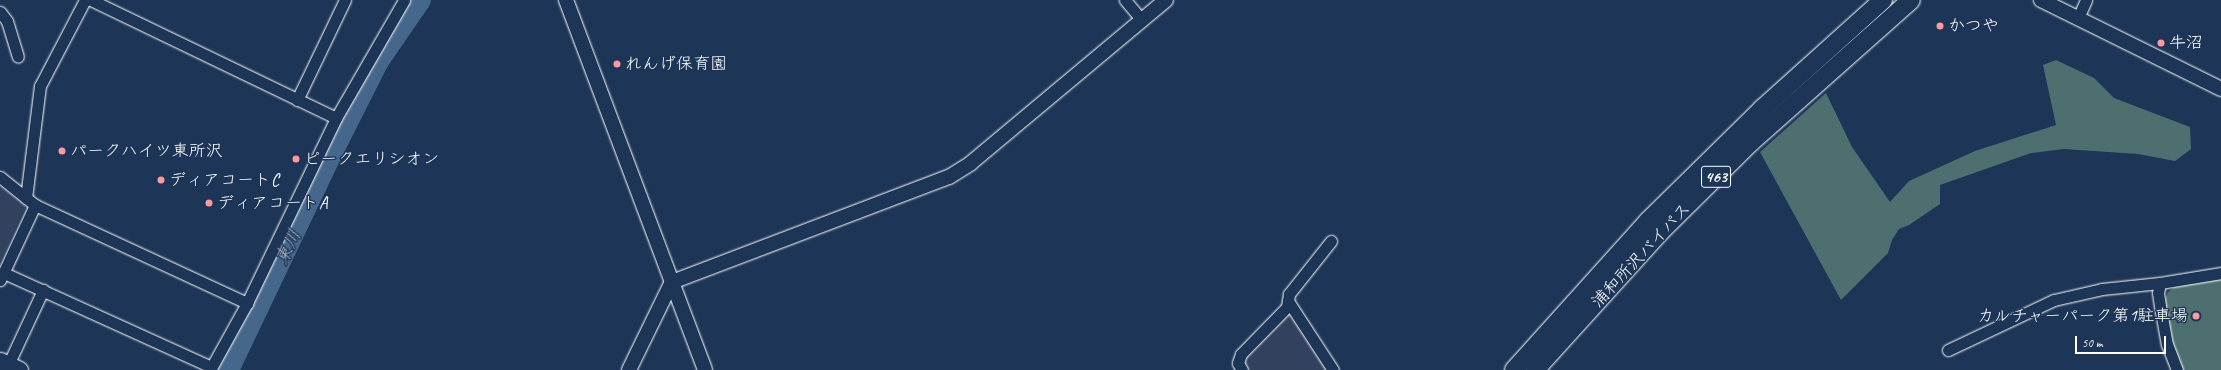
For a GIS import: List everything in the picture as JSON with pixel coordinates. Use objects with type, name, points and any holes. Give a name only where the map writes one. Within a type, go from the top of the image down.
[{"type":"highway","name":"浦和所沢バイパス","points":[[1514,370],[1648,221],[1762,109],[1883,0]]},
{"type":"highway","name":"浦和所沢バイパス","points":[[1535,370],[1660,232],[1745,149],[1911,0]]},
{"type":"street","points":[[26,198],[40,86],[85,0]]},
{"type":"street","points":[[91,0],[336,118]]},
{"type":"street","points":[[297,100],[344,0]]},
{"type":"street","points":[[35,205],[2,277],[43,290],[210,369],[247,303],[336,118],[404,0]]},
{"type":"street","points":[[566,0],[705,370]]},
{"type":"street","points":[[1125,0],[1142,20]]},
{"type":"street","points":[[629,370],[672,282],[949,177],[971,163],[1166,0]]},
{"type":"street","points":[[2041,0],[2221,89]]},
{"type":"street","points":[[2078,18],[2086,0]]},
{"type":"street","points":[[0,12],[7,21],[18,56]]},
{"type":"street","points":[[0,177],[35,205],[247,303]]},
{"type":"street","points":[[1242,370],[1238,362],[1242,354],[1287,306],[1289,294],[1331,241]]},
{"type":"street","points":[[1948,350],[2054,300],[2102,289],[2160,283],[2221,273]]},
{"type":"street","points":[[2160,283],[2158,293],[2161,311],[2168,344],[2177,370]]},
{"type":"street","points":[[9,365],[43,290]]},
{"type":"street","points":[[1288,301],[1333,370]]},
{"type":"shaded area","points":[[0,185],[24,204],[25,208],[0,263]]},
{"type":"shaded area","points":[[1287,307],[1329,370],[1242,370],[1241,354]]},
{"type":"green space","points":[[2056,60],[2094,78],[2114,98],[2190,127],[2191,149],[2175,161],[2138,154],[2064,149],[2031,153],[1940,185],[1940,204],[1909,225],[1899,229],[1892,240],[1888,253],[1841,300],[1760,152],[1826,93],[1852,147],[1890,202],[1909,181],[1975,151],[2056,125],[2043,65]]},
{"type":"green space","points":[[2221,277],[2221,370],[2181,370],[2171,339],[2165,299],[2168,292],[2179,284]]},
{"type":"waterway","name":"東川","points":[[228,370],[330,156],[378,61],[420,0]]},
{"type":"place","name":"かつや","points":[[1940,26]]},
{"type":"place","name":"牛沼","points":[[2161,43]]},
{"type":"place","name":"れんげ保育園","points":[[617,64]]},
{"type":"place","name":"パークハイツ東所沢","points":[[62,151]]},
{"type":"place","name":"ピークエリシオン","points":[[296,159]]},
{"type":"place","name":"ディアコートC","points":[[161,180]]},
{"type":"place","name":"ディアコートA","points":[[209,203]]},
{"type":"place","name":"カルチャーパーク第1駐車場","points":[[2196,316]]}]
